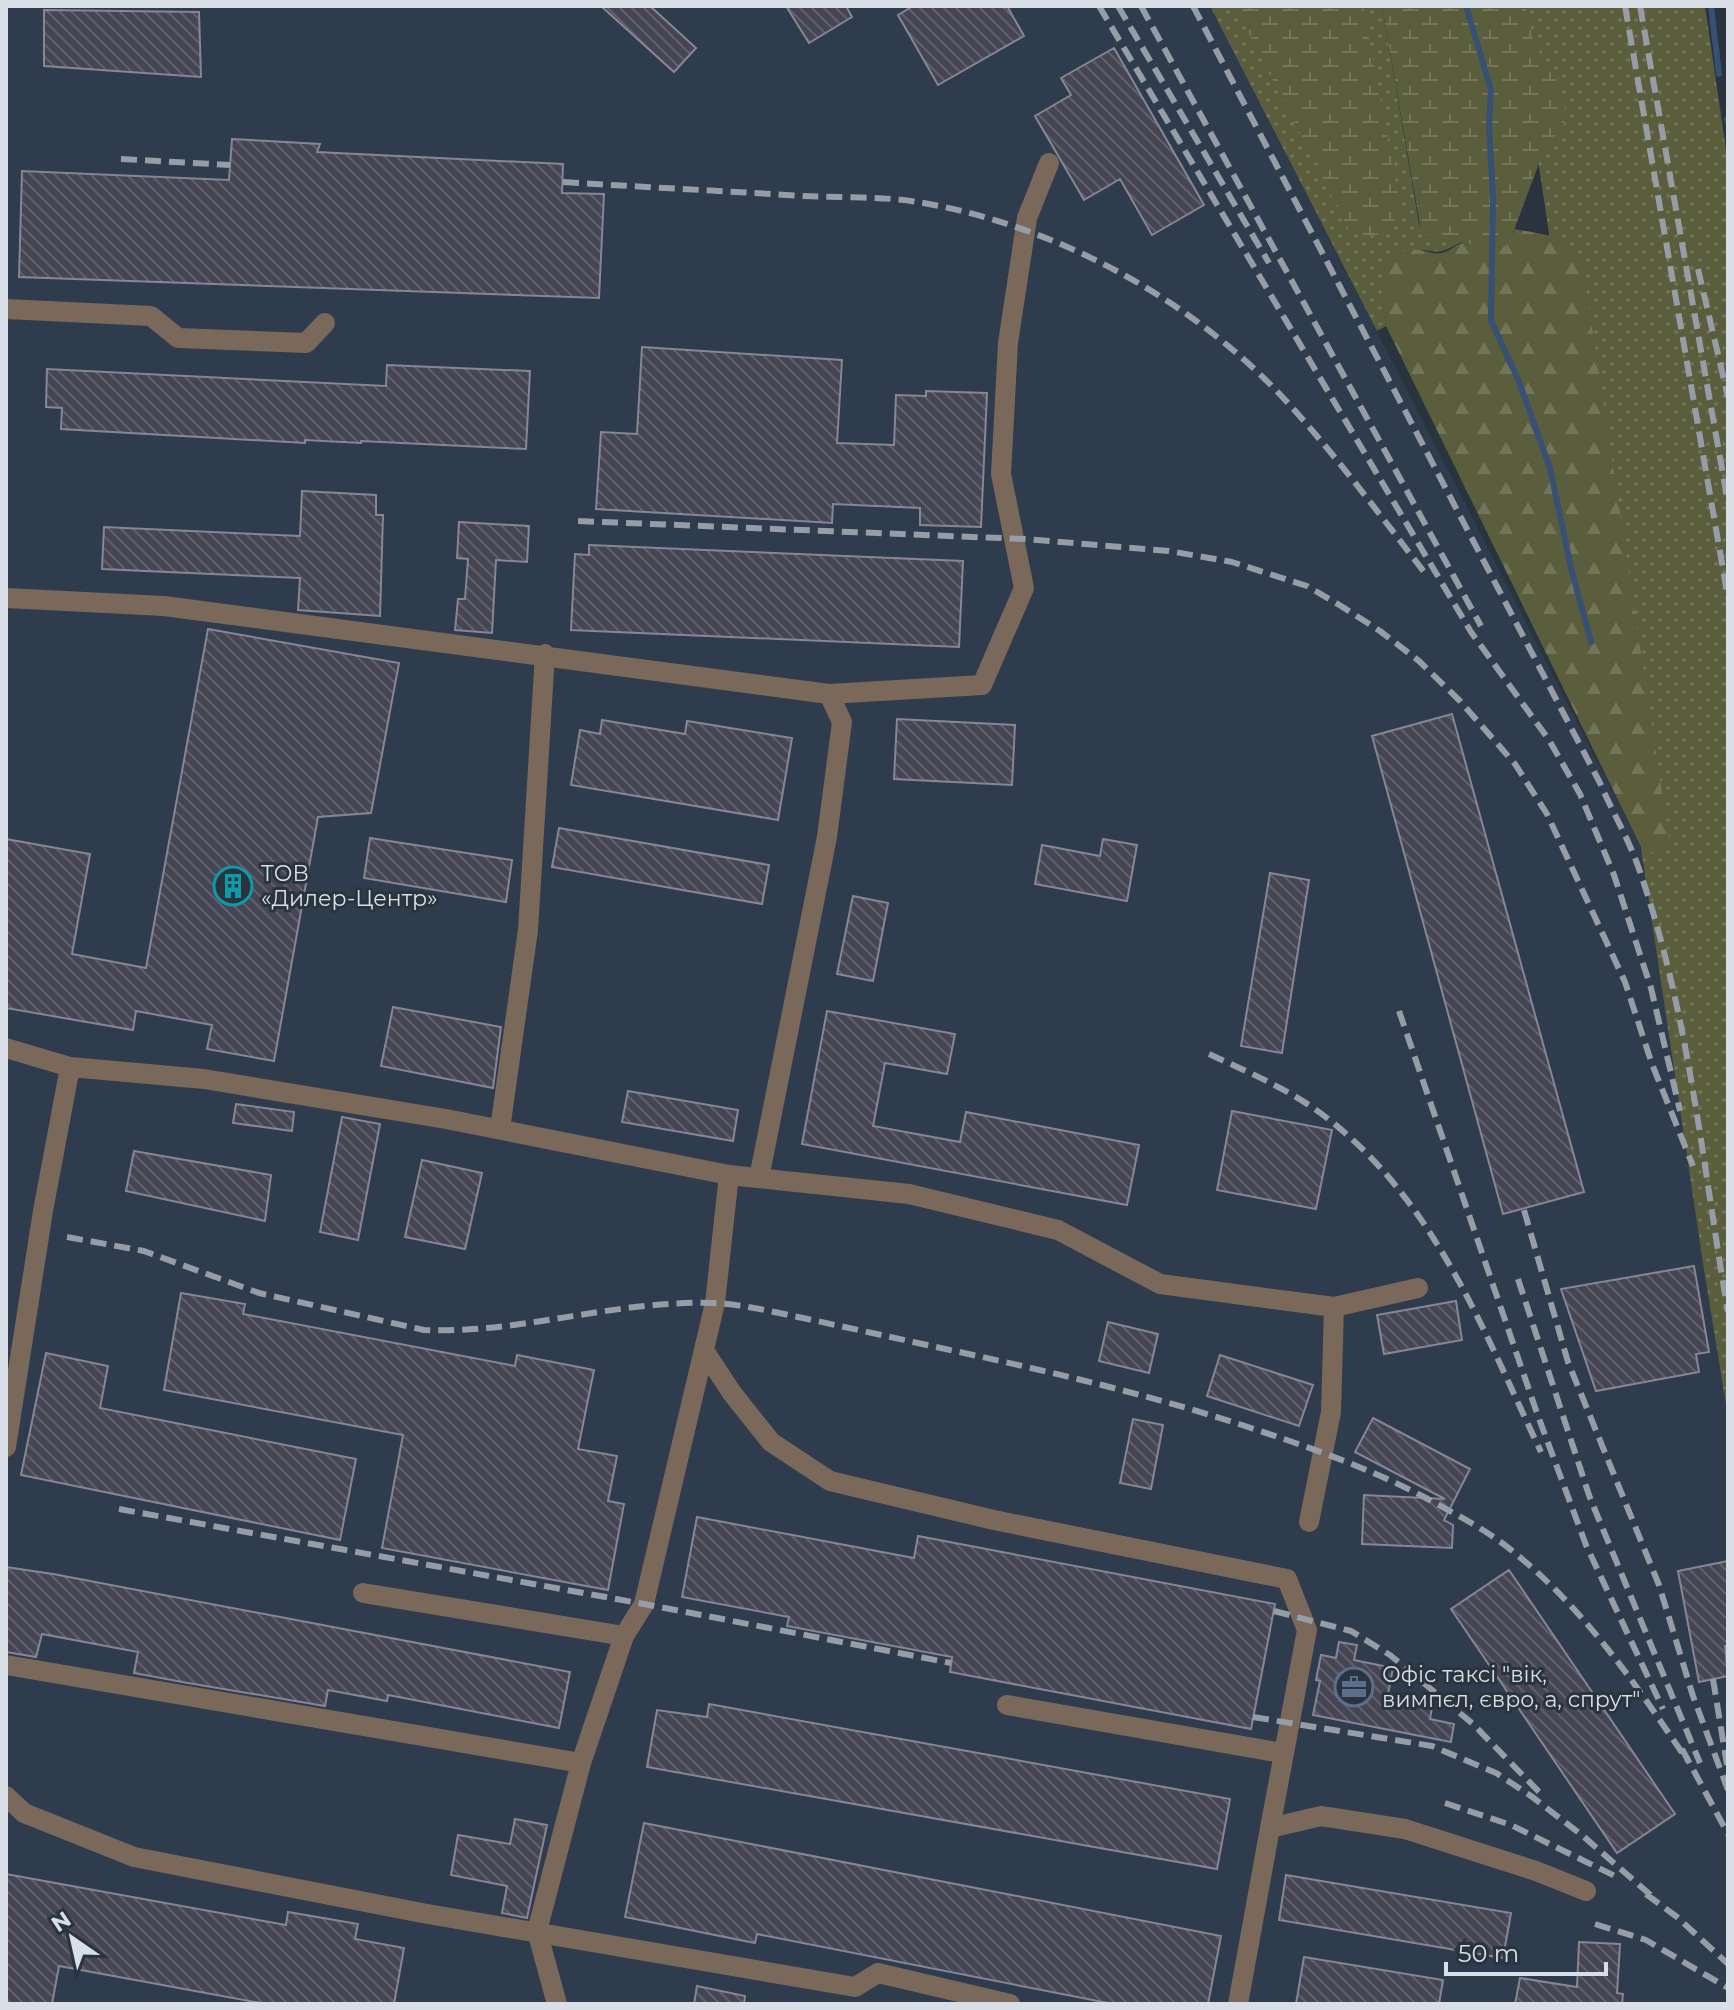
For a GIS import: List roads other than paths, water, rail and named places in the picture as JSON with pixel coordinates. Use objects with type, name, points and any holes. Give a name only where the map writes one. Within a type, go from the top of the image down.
[{"type":"lane","points":[[6,598],[164,606],[829,694],[982,685],[1024,588],[1001,474],[1008,343],[1027,218],[1049,163]]},
{"type":"lane","points":[[6,309],[151,316],[178,338],[306,343],[325,323]]},
{"type":"lane","points":[[500,1129],[528,930],[545,654]]},
{"type":"lane","points":[[759,1178],[827,837],[842,722],[829,694]]},
{"type":"lane","points":[[6,1048],[70,1067],[204,1079],[500,1129],[729,1175],[909,1194],[1058,1230],[1160,1284],[1334,1307],[1418,1288]]},
{"type":"lane","points":[[6,1447],[43,1211],[70,1067]]},
{"type":"lane","points":[[557,2004],[537,1931],[581,1763],[624,1636],[644,1604],[715,1303],[729,1175]]},
{"type":"lane","points":[[1309,1522],[1331,1412],[1334,1307]]},
{"type":"lane","points":[[705,1352],[732,1393],[771,1442],[830,1481],[994,1520],[1287,1579],[1307,1630],[1238,2004]]},
{"type":"lane","points":[[363,1593],[624,1636]]},
{"type":"lane","points":[[6,1665],[581,1763]]},
{"type":"lane","points":[[1007,1705],[1282,1753]]},
{"type":"lane","points":[[6,1796],[24,1813],[134,1857],[422,1913],[855,1987],[878,1973],[1010,2004]]},
{"type":"lane","points":[[1270,1828],[1321,1816],[1405,1829],[1536,1871],[1586,1891]]},
{"type":"waterway","points":[[1466,6],[1491,90],[1491,321],[1518,379],[1550,468],[1571,568],[1591,642]]},
{"type":"waterway","points":[[1711,6],[1719,74]]},
{"type":"railway","points":[[1099,6],[1471,632],[1549,740],[1580,794],[1614,875],[1651,988],[1680,1111]]},
{"type":"railway","points":[[1118,6],[1269,263]]},
{"type":"railway","points":[[1141,6],[1481,626]]},
{"type":"railway","points":[[1193,6],[1600,783],[1634,856],[1655,921],[1682,1031],[1728,1312]]},
{"type":"railway","points":[[1625,6],[1728,598]]},
{"type":"railway","points":[[1640,6],[1728,503]]},
{"type":"railway","points":[[121,159],[230,165]]},
{"type":"railway","points":[[563,182],[904,200],[970,213],[1071,249],[1120,272],[1166,300],[1210,331],[1251,366],[1325,445],[1428,577]]},
{"type":"railway","points":[[1698,269],[1728,397]]},
{"type":"railway","points":[[578,521],[1024,539],[1169,551],[1232,562],[1307,586],[1380,631],[1419,661],[1460,701],[1515,764],[1547,814],[1625,982],[1652,1064],[1693,1166]]},
{"type":"railway","points":[[1399,1011],[1538,1416],[1586,1545],[1663,1709]]},
{"type":"railway","points":[[1209,1054],[1313,1108],[1365,1152],[1398,1189],[1427,1229],[1477,1315],[1541,1452]]},
{"type":"railway","points":[[1524,1210],[1568,1362],[1659,1585],[1693,1696],[1728,1790]]},
{"type":"railway","points":[[67,1237],[144,1251],[259,1293],[424,1330],[496,1327],[676,1303],[746,1307],[1079,1379],[1242,1425],[1381,1476],[1461,1517],[1506,1546],[1541,1576],[1588,1625],[1687,1760]]},
{"type":"railway","points":[[1518,1279],[1590,1498],[1700,1763]]},
{"type":"railway","points":[[119,1509],[951,1663]]},
{"type":"railway","points":[[1274,1611],[1351,1631],[1390,1655],[1473,1724],[1541,1794]]},
{"type":"railway","points":[[1713,1679],[1727,1765]]},
{"type":"railway","points":[[1253,1717],[1432,1746],[1496,1773],[1583,1836],[1654,1898]]},
{"type":"railway","points":[[1682,1749],[1728,1834]]},
{"type":"railway","points":[[1445,1803],[1511,1825],[1619,1878]]},
{"type":"railway","points":[[1646,1894],[1677,1917],[1728,1964]]},
{"type":"railway","points":[[1595,1924],[1646,1940],[1728,1988]]},
{"type":"place","name":"ТОВ «Дилер-Центр»","points":[[233,886]]},
{"type":"place","name":"Офіс таксі \"вік, вимпєл, євро, а, спрут\"","points":[[1354,1687]]}]
